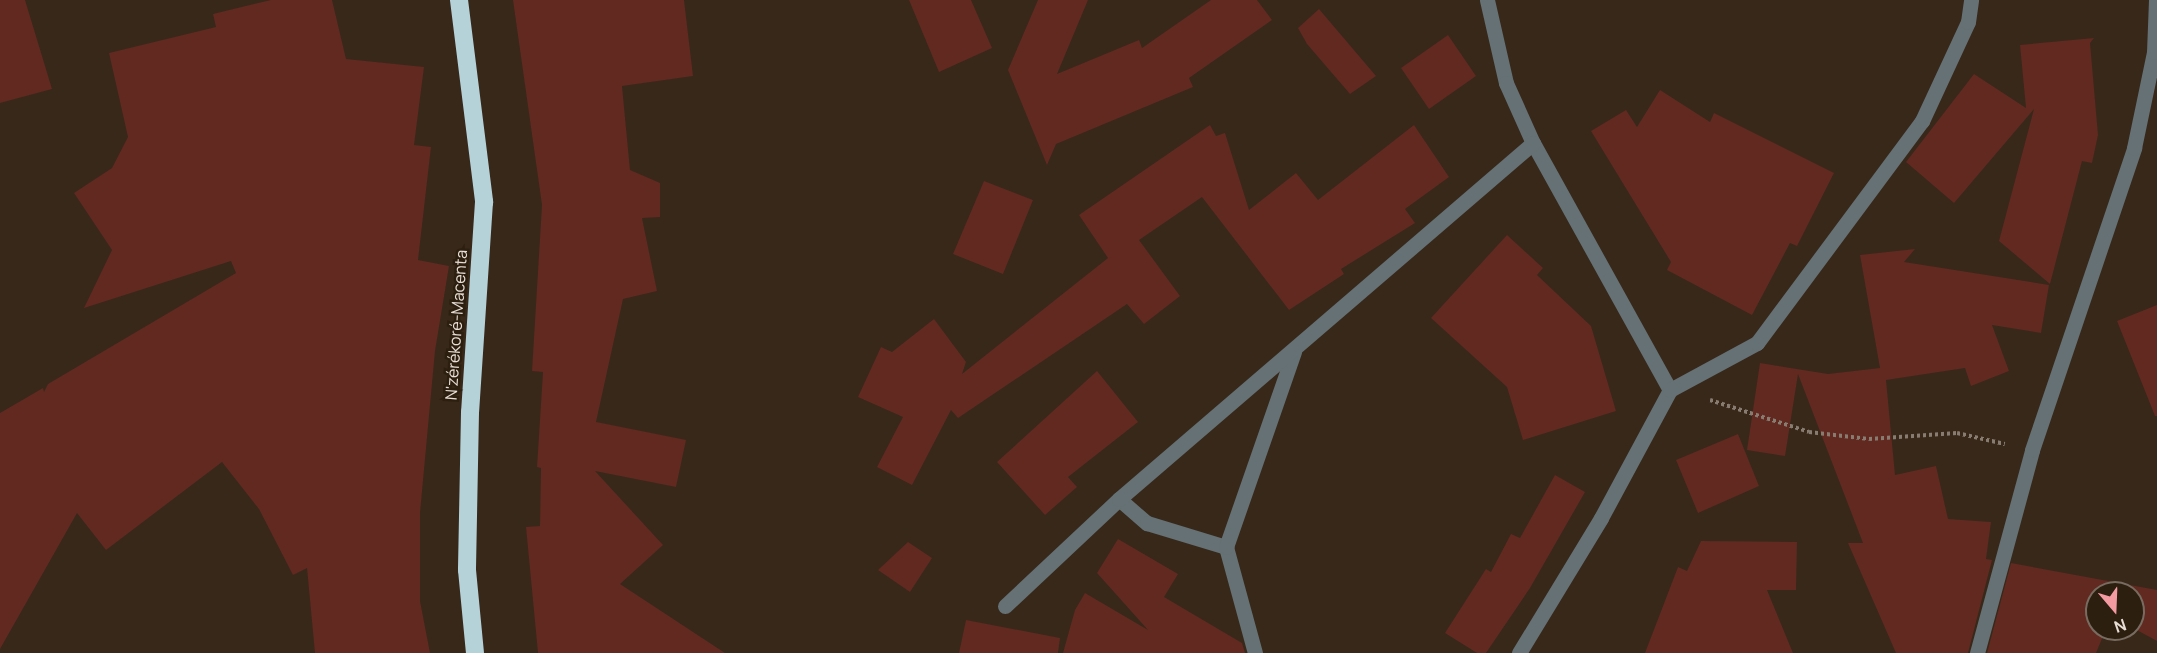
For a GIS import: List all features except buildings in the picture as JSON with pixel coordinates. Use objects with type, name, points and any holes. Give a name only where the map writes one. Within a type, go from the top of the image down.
[{"type":"highway","name":"N'zérékoré-Macenta","points":[[459,0],[484,201],[470,412],[467,570],[475,653]]},
{"type":"street","points":[[1487,0],[1506,82],[1533,143],[1670,390]]},
{"type":"street","points":[[1520,653],[1601,518],[1670,390],[1757,343],[1922,121],[1968,22],[1971,0]]},
{"type":"street","points":[[1977,653],[2032,450],[2134,148],[2154,52],[2156,0]]},
{"type":"street","points":[[1005,606],[1119,500],[1533,143]]},
{"type":"street","points":[[1255,653],[1226,547],[1295,349]]},
{"type":"street","points":[[1119,500],[1147,523],[1226,547]]},
{"type":"path","points":[[1670,390],[1734,405],[1809,432],[1869,439],[1957,433],[2032,450]]}]
